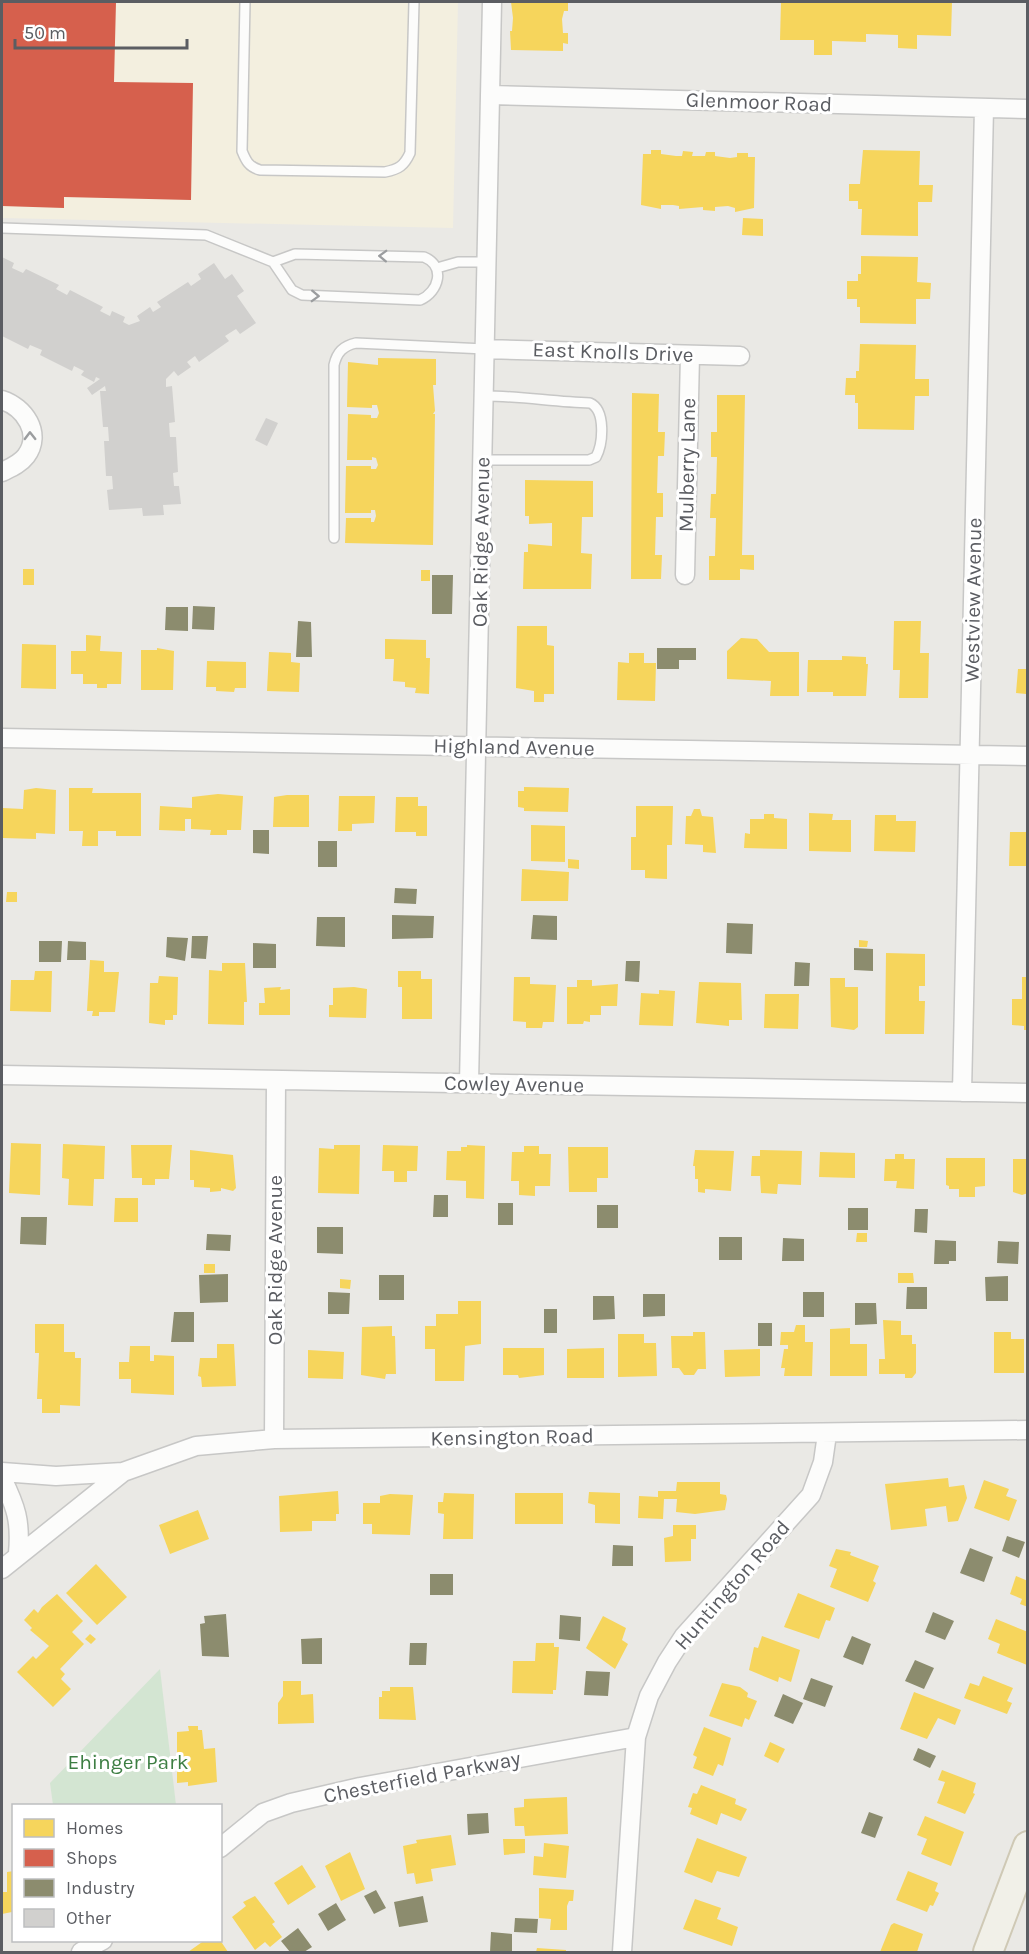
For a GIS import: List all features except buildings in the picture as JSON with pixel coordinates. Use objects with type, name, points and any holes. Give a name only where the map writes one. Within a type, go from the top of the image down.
[{"type":"main road","points":[[988,1953],[1028,1846]]},
{"type":"street","name":"Oak Ridge Avenue","points":[[469,1083],[492,2]]},
{"type":"street","name":"Glenmoor Road","points":[[490,95],[1028,109]]},
{"type":"street","name":"Westview Avenue","points":[[962,1092],[984,108]]},
{"type":"street","name":"East Knolls Drive","points":[[485,349],[740,356]]},
{"type":"street","name":"Mulberry Lane","points":[[685,575],[690,355]]},
{"type":"street","points":[[2,400],[22,410],[32,431],[32,444],[26,456],[2,472]]},
{"type":"street","name":"Highland Avenue","points":[[2,738],[1028,756]]},
{"type":"street","name":"Cowley Avenue","points":[[2,1075],[1028,1093]]},
{"type":"street","name":"Oak Ridge Avenue","points":[[274,1439],[276,1080]]},
{"type":"street","name":"Kensington Road","points":[[2,1472],[56,1476],[123,1472],[196,1446],[274,1439],[1028,1430]]},
{"type":"street","name":"Huntington Road","points":[[622,1953],[636,1737],[649,1696],[684,1636],[811,1495],[823,1462],[827,1434]]},
{"type":"street","points":[[2,1569],[18,1553],[123,1472]]},
{"type":"street","points":[[2,1478],[15,1505],[20,1527],[18,1553]]},
{"type":"street","name":"Chesterfield Parkway","points":[[222,1846],[263,1813],[291,1803],[360,1787],[636,1737]]},
{"type":"street","points":[[81,1953],[101,1942]]},
{"type":"lane","points":[[245,2],[242,151],[246,161],[252,168],[260,170],[385,172],[398,170],[406,163],[410,153],[414,2]]},
{"type":"lane","points":[[2,228],[206,235],[273,262],[296,294],[420,300],[433,292],[437,285],[437,268],[433,261],[424,257],[295,254],[273,262]]},
{"type":"lane","points":[[437,268],[458,262],[487,262]]},
{"type":"lane","points":[[334,538],[333,365],[337,354],[346,345],[356,344],[485,349]]},
{"type":"lane","points":[[483,460],[589,460],[596,458],[600,450],[600,413],[597,406],[590,403],[543,402],[532,398],[485,396]]},
{"type":"shaded area","points":[[2,2],[458,2],[453,228],[2,218]]},
{"type":"green space","name":"Ehinger Park","points":[[160,1669],[176,1804],[53,1804],[50,1783]]}]
